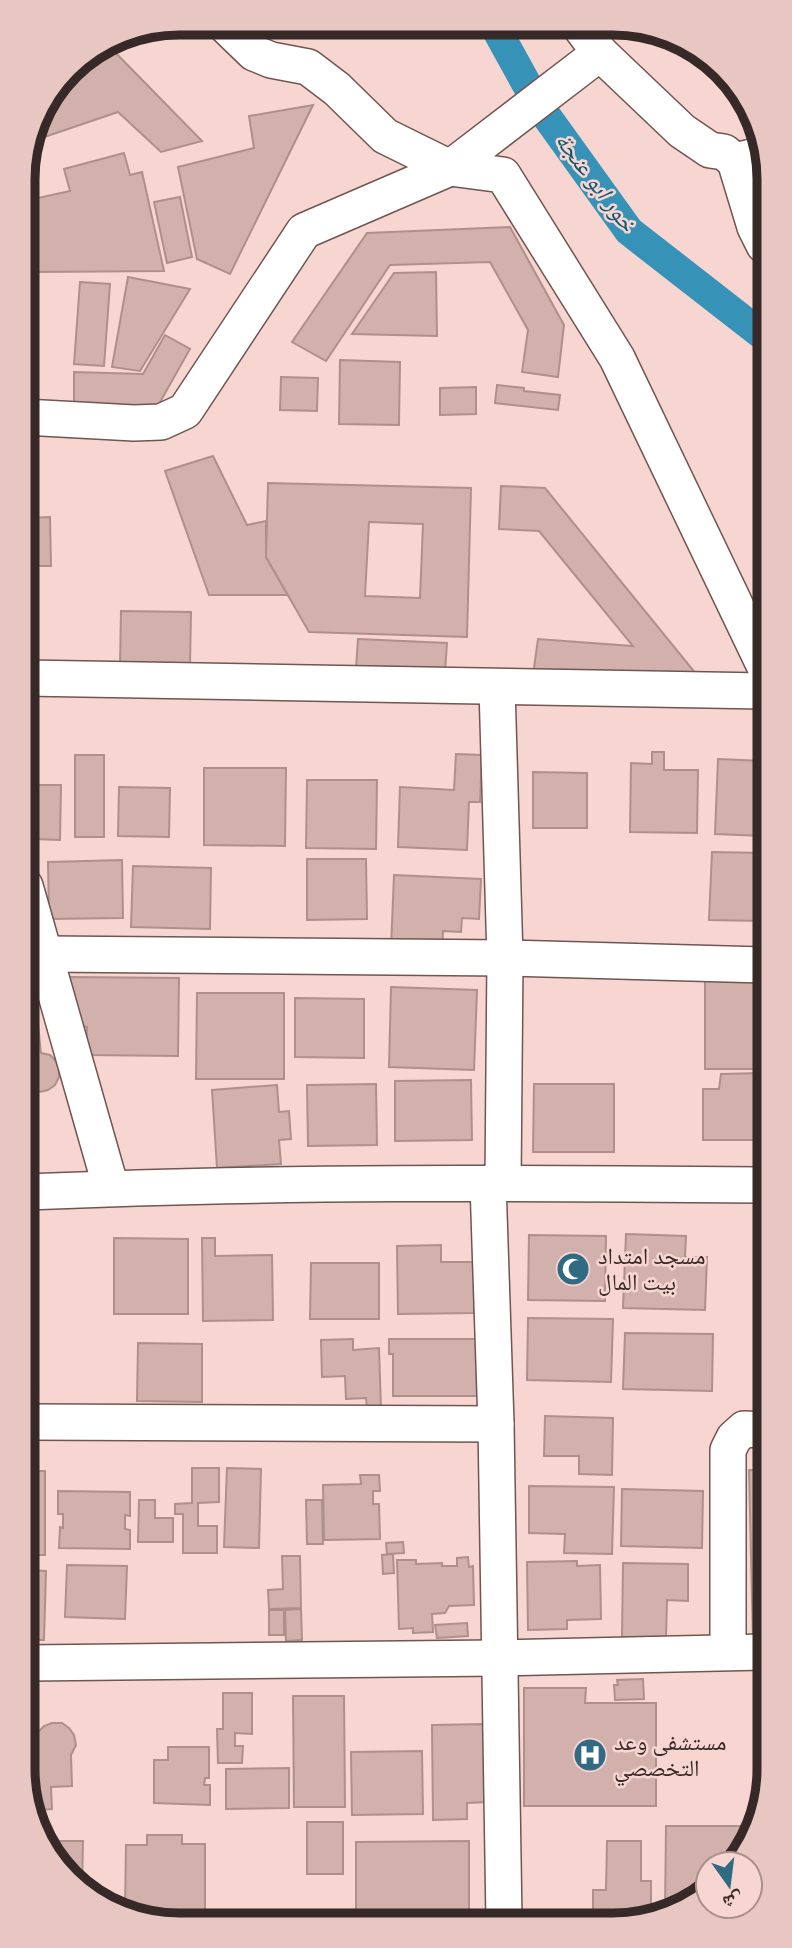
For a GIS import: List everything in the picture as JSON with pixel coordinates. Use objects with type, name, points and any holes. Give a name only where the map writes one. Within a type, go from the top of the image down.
[{"type":"street","points":[[235,35],[254,53],[271,60],[308,67],[337,89],[385,136],[450,168],[503,175],[617,358],[757,650]]},
{"type":"street","points":[[586,35],[600,53],[682,131],[710,150],[750,158],[757,231]]},
{"type":"street","points":[[35,418],[134,424],[161,422],[185,411],[304,231],[450,168],[600,53]]},
{"type":"street","points":[[35,678],[757,691]]},
{"type":"street","points":[[497,688],[505,957],[496,1183],[498,1658],[504,1913]]},
{"type":"street","points":[[35,920],[111,1188]]},
{"type":"street","points":[[45,954],[505,957],[757,965]]},
{"type":"street","points":[[35,1192],[111,1188],[496,1183],[757,1185]]},
{"type":"street","points":[[35,1422],[496,1424]]},
{"type":"street","points":[[728,1651],[729,1450],[734,1438],[744,1429],[757,1430]]},
{"type":"street","points":[[35,1663],[498,1658],[757,1652]]},
{"type":"building","points":[[254,35],[274,35],[264,45]]},
{"type":"building","points":[[114,51],[202,141],[161,152],[118,112],[41,138],[50,116],[65,91],[84,71]]},
{"type":"building","points":[[313,105],[230,274],[197,259],[178,167],[254,148],[249,116]]},
{"type":"building","points":[[124,153],[130,175],[142,172],[164,271],[36,272],[38,198],[70,191],[64,169]]},
{"type":"building","points":[[180,197],[192,257],[167,263],[154,202]]},
{"type":"building","points":[[510,227],[564,325],[558,377],[522,372],[528,330],[490,262],[390,265],[326,361],[292,342],[367,233]]},
{"type":"building","points":[[436,272],[437,336],[352,334],[394,273]]},
{"type":"building","points":[[128,277],[190,289],[140,371],[112,367]]},
{"type":"building","points":[[80,282],[110,284],[104,366],[74,364]]},
{"type":"building","points":[[165,335],[190,349],[155,411],[74,409],[74,372],[143,374]]},
{"type":"building","points":[[340,360],[400,362],[399,425],[339,424]]},
{"type":"building","points":[[281,377],[318,378],[317,411],[280,410]]},
{"type":"building","points":[[497,385],[560,395],[558,410],[495,403]]},
{"type":"building","points":[[476,387],[476,414],[440,415],[440,388]]},
{"type":"building","points":[[213,456],[247,525],[266,521],[266,557],[288,595],[209,595],[165,471]]},
{"type":"building","points":[[268,483],[471,488],[467,637],[309,632],[266,557]],"holes":[[[369,522],[423,524],[420,598],[365,596]]]},
{"type":"building","points":[[501,486],[545,488],[701,680],[533,675],[538,639],[633,646],[539,531],[499,529]]},
{"type":"building","points":[[50,517],[51,566],[35,566],[35,518]]},
{"type":"building","points":[[121,611],[191,612],[190,666],[120,665]]},
{"type":"building","points":[[358,639],[447,643],[445,672],[356,668]]},
{"type":"building","points":[[652,752],[664,752],[664,770],[698,770],[697,833],[630,832],[631,763],[652,764]]},
{"type":"building","points":[[456,754],[482,755],[480,802],[469,802],[467,850],[398,847],[400,787],[454,790]]},
{"type":"building","points":[[75,755],[104,755],[104,837],[75,837]]},
{"type":"building","points":[[718,759],[757,761],[757,836],[715,834]]},
{"type":"building","points":[[204,768],[286,768],[285,846],[204,845]]},
{"type":"building","points":[[533,772],[587,773],[587,828],[533,828]]},
{"type":"building","points":[[307,780],[377,780],[376,849],[306,848]]},
{"type":"building","points":[[35,785],[61,785],[60,840],[35,839]]},
{"type":"building","points":[[119,787],[170,788],[169,837],[118,836]]},
{"type":"building","points":[[712,852],[757,853],[757,921],[709,920]]},
{"type":"building","points":[[307,859],[366,859],[367,919],[307,920]]},
{"type":"building","points":[[122,860],[123,918],[49,919],[48,862]]},
{"type":"building","points":[[133,866],[211,868],[210,929],[131,927]]},
{"type":"building","points":[[394,875],[481,879],[479,919],[462,918],[461,932],[443,931],[442,951],[391,948]]},
{"type":"building","points":[[70,977],[179,978],[178,1056],[86,1055],[87,1027],[69,1026]]},
{"type":"building","points":[[705,978],[757,978],[757,1069],[705,1069]]},
{"type":"building","points":[[391,987],[477,990],[474,1070],[389,1067]]},
{"type":"building","points":[[197,993],[284,993],[284,1079],[196,1079]]},
{"type":"building","points":[[295,998],[364,999],[364,1058],[295,1057]]},
{"type":"building","points":[[35,1024],[38,1024],[41,1053],[50,1055],[59,1069],[55,1085],[40,1092],[35,1089]]},
{"type":"building","points":[[757,1073],[757,1140],[703,1140],[703,1089],[719,1089],[721,1074]]},
{"type":"building","points":[[471,1080],[472,1140],[395,1141],[395,1081]]},
{"type":"building","points":[[376,1084],[377,1145],[308,1146],[307,1085]]},
{"type":"building","points":[[534,1084],[614,1084],[614,1152],[533,1152]]},
{"type":"building","points":[[277,1085],[279,1112],[289,1111],[291,1139],[279,1140],[281,1164],[217,1168],[212,1090]]},
{"type":"building","points":[[626,1234],[686,1236],[685,1257],[707,1257],[705,1310],[623,1308]]},
{"type":"building","points":[[529,1235],[606,1236],[605,1301],[528,1300]]},
{"type":"building","points":[[114,1238],[188,1239],[188,1314],[114,1314]]},
{"type":"building","points":[[202,1238],[215,1238],[215,1256],[272,1255],[273,1320],[203,1321]]},
{"type":"building","points":[[441,1245],[441,1262],[474,1262],[474,1313],[398,1314],[397,1246]]},
{"type":"building","points":[[311,1263],[379,1263],[379,1319],[310,1319]]},
{"type":"building","points":[[528,1318],[613,1319],[611,1382],[527,1380]]},
{"type":"building","points":[[625,1333],[713,1334],[712,1391],[623,1389]]},
{"type":"building","points":[[353,1339],[353,1350],[379,1348],[381,1409],[367,1410],[366,1398],[346,1399],[345,1376],[322,1377],[321,1340]]},
{"type":"building","points":[[389,1339],[478,1339],[478,1396],[393,1396],[393,1354],[389,1354]]},
{"type":"building","points":[[138,1343],[202,1344],[202,1402],[137,1401]]},
{"type":"building","points":[[37,1375],[38,1388],[35,1388]]},
{"type":"building","points":[[545,1416],[613,1418],[612,1475],[579,1474],[579,1456],[544,1456]]},
{"type":"building","points":[[192,1468],[219,1468],[219,1502],[198,1503],[198,1526],[217,1526],[217,1553],[183,1553],[183,1514],[175,1514],[175,1504],[192,1503]]},
{"type":"building","points":[[227,1468],[261,1469],[259,1548],[224,1547]]},
{"type":"building","points":[[749,1470],[757,1470],[757,1642],[753,1642]]},
{"type":"building","points":[[35,1471],[45,1471],[45,1555],[35,1555]]},
{"type":"building","points":[[360,1475],[379,1475],[380,1491],[373,1491],[373,1504],[379,1504],[380,1539],[324,1540],[323,1485],[361,1484]]},
{"type":"building","points":[[529,1486],[614,1487],[612,1554],[564,1553],[565,1534],[529,1533]]},
{"type":"building","points":[[622,1489],[703,1491],[702,1548],[621,1546]]},
{"type":"building","points":[[58,1491],[130,1492],[130,1516],[125,1515],[125,1529],[130,1530],[130,1549],[59,1548],[63,1514],[58,1514]]},
{"type":"building","points":[[139,1500],[155,1500],[155,1518],[173,1518],[173,1542],[138,1542]]},
{"type":"building","points":[[306,1500],[322,1500],[323,1544],[307,1544]]},
{"type":"building","points":[[403,1542],[404,1553],[387,1554],[386,1543]]},
{"type":"building","points":[[393,1554],[394,1573],[383,1574],[382,1555]]},
{"type":"building","points":[[282,1556],[300,1556],[301,1608],[269,1609],[268,1590],[283,1589]]},
{"type":"building","points":[[468,1557],[469,1567],[473,1566],[474,1605],[449,1606],[445,1613],[432,1614],[433,1632],[413,1633],[413,1628],[399,1629],[397,1560],[457,1566],[457,1558]]},
{"type":"building","points":[[577,1561],[577,1566],[600,1565],[601,1619],[567,1620],[567,1629],[528,1630],[527,1562]]},
{"type":"building","points":[[623,1563],[688,1564],[688,1601],[667,1600],[666,1637],[622,1637]]},
{"type":"building","points":[[67,1565],[127,1566],[125,1619],[65,1617]]},
{"type":"building","points":[[35,1570],[46,1571],[44,1640],[35,1640]]},
{"type":"building","points":[[301,1609],[302,1640],[286,1641],[285,1610]]},
{"type":"building","points":[[269,1610],[284,1610],[284,1635],[269,1635]]},
{"type":"building","points":[[467,1623],[468,1636],[437,1638],[435,1625]]},
{"type":"building","points":[[643,1679],[644,1699],[615,1700],[614,1685],[618,1685],[617,1680]]},
{"type":"building","name":"مستشفى وعد التخصصي","points":[[524,1688],[586,1688],[585,1703],[656,1703],[656,1806],[524,1806]]},
{"type":"building","points":[[223,1693],[252,1693],[252,1734],[235,1733],[235,1746],[243,1746],[242,1763],[218,1763],[217,1729],[223,1729]]},
{"type":"building","points":[[293,1696],[344,1696],[345,1807],[294,1807]]},
{"type":"building","points":[[62,1723],[74,1735],[76,1745],[71,1755],[72,1786],[51,1787],[52,1809],[41,1810],[36,1787],[35,1741],[37,1733],[44,1726]]},
{"type":"building","points":[[487,1724],[488,1802],[467,1803],[467,1819],[433,1820],[432,1725]]},
{"type":"building","points":[[168,1747],[209,1747],[209,1778],[205,1778],[204,1785],[210,1785],[210,1805],[154,1803],[154,1760],[168,1760]]},
{"type":"building","points":[[422,1751],[423,1814],[352,1815],[351,1752]]},
{"type":"building","points":[[289,1768],[289,1808],[226,1809],[226,1769]]},
{"type":"building","points":[[307,1822],[343,1822],[343,1874],[307,1874]]},
{"type":"building","points":[[666,1826],[744,1826],[732,1850],[694,1850],[694,1888],[665,1902]]},
{"type":"building","points":[[147,1835],[182,1835],[182,1844],[205,1844],[205,1913],[170,1913],[125,1902],[126,1845],[147,1845]]},
{"type":"building","points":[[54,1841],[83,1841],[82,1876]]},
{"type":"building","points":[[469,1841],[469,1913],[356,1913],[356,1842]]},
{"type":"building","points":[[607,1841],[641,1841],[641,1881],[651,1881],[651,1908],[631,1912],[593,1913],[593,1890],[606,1890]]},
{"type":"waterway","name":"خور ابو عنجة","points":[[500,35],[537,103],[629,231],[757,331]]},
{"type":"place","name":"مسجد امتداد بيت المال","points":[[573,1269]]},
{"type":"place","name":"مستشفى وعد التخصصي","points":[[590,1755]]}]
